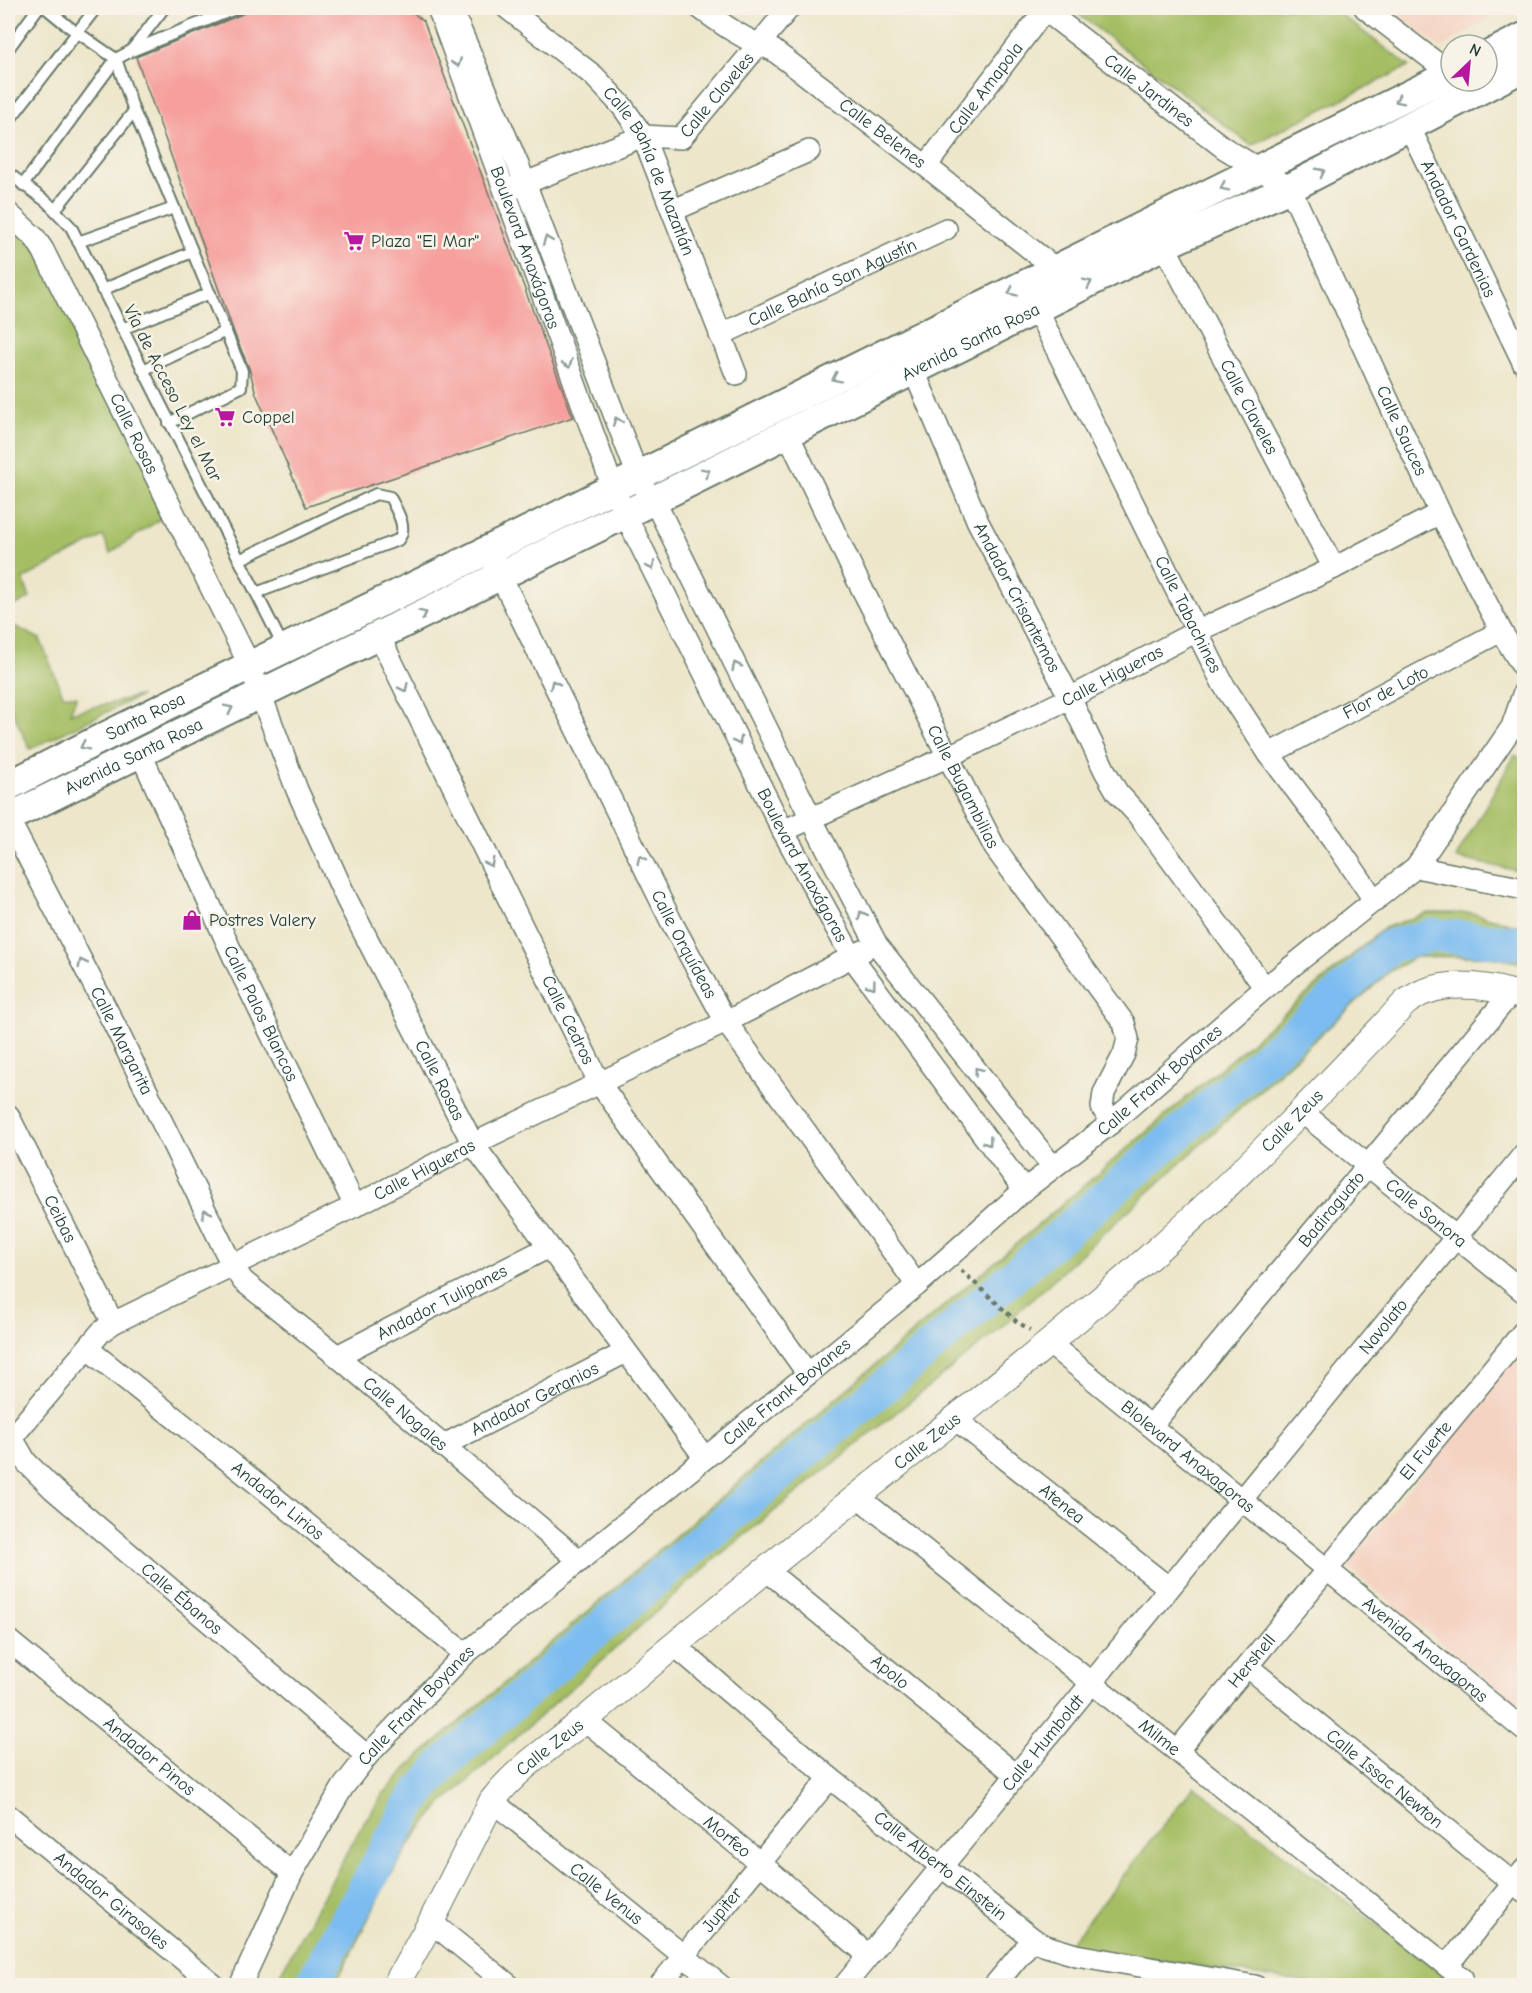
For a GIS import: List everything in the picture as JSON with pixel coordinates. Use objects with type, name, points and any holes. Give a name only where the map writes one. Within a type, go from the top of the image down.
[{"type":"main road","points":[[1499,50],[1524,37]]},
{"type":"main road","name":"Avenida Santa Rosa","points":[[8,818],[259,694],[290,662],[494,563],[625,514],[1164,245],[1290,188],[1524,67]]},
{"type":"main road","name":"Avenida Santa Rosa","points":[[290,662],[379,636],[613,488],[1439,80]]},
{"type":"main road","name":"Santa Rosa","points":[[8,786],[249,664],[290,662]]},
{"type":"street","name":"Calle Bahía de Mazatlán","points":[[507,8],[594,76],[622,106],[643,136],[674,210],[736,374]]},
{"type":"street","name":"Calle Belenes","points":[[700,8],[734,32],[773,50],[926,166],[1057,270]]},
{"type":"street","name":"Calle Claveles","points":[[515,187],[643,136],[681,138],[789,8]]},
{"type":"street","points":[[1365,8],[1439,65]]},
{"type":"street","name":"Boulevard Anaxágoras","points":[[448,9],[515,187],[638,476]]},
{"type":"street","name":"Calle Amapola","points":[[926,166],[1044,9]]},
{"type":"street","name":"Calle Jardines","points":[[1044,9],[1224,148],[1259,169]]},
{"type":"street","name":"Andador Gardenias","points":[[1409,126],[1524,364]]},
{"type":"street","points":[[674,210],[809,151]]},
{"type":"street","points":[[1259,169],[1290,188]]},
{"type":"street","name":"Boulevard Anaxágoras","points":[[515,187],[613,488]]},
{"type":"street","name":"Calle Sauces","points":[[1290,188],[1440,513],[1501,631],[1524,669]]},
{"type":"street","name":"Calle Rosas","points":[[8,213],[35,238],[43,250],[249,664]]},
{"type":"street","name":"Calle Bahía San Agustín","points":[[720,335],[946,228]]},
{"type":"street","name":"Calle Claveles","points":[[1164,245],[1334,568]]},
{"type":"street","name":"Calle Tabachines","points":[[1036,308],[1223,684],[1269,754],[1332,838],[1375,901]]},
{"type":"street","name":"Andador Crisantemos","points":[[914,371],[978,522],[1070,698],[1105,771],[1118,792],[1138,815],[1265,988]]},
{"type":"street","name":"Calle Bugambilias","points":[[788,432],[857,579],[995,848],[1124,1023],[1128,1039],[1124,1054],[1104,1093],[1102,1107],[1111,1123]]},
{"type":"street","points":[[638,476],[654,500]]},
{"type":"street","points":[[613,488],[625,514]]},
{"type":"street","name":"Boulevard Anaxágoras","points":[[654,500],[811,818],[878,945],[1053,1167]]},
{"type":"street","name":"Calle Higueras","points":[[783,831],[947,757],[1070,698],[1196,632],[1334,568],[1440,513]]},
{"type":"street","name":"Boulevard Anaxágoras","points":[[625,514],[783,831],[852,957],[1024,1190]]},
{"type":"street","name":"Calle Orquídeas","points":[[494,563],[672,923],[726,1022],[917,1285]]},
{"type":"street","name":"Flor de Loto","points":[[1269,754],[1501,631]]},
{"type":"street","name":"Calle Cedros","points":[[379,636],[600,1084],[808,1374]]},
{"type":"street","points":[[249,664],[259,694]]},
{"type":"street","points":[[1524,692],[1512,727],[1416,867],[1524,889]]},
{"type":"street","name":"Calle Rosas","points":[[259,694],[297,790],[347,900],[473,1144],[705,1458]]},
{"type":"street","name":"Calle Palos Blancos","points":[[141,752],[237,964],[355,1206]]},
{"type":"street","name":"Calle Margarita","points":[[8,818],[116,1028],[232,1265]]},
{"type":"street","name":"Calle Frank Boyanes","points":[[240,1986],[292,1873],[344,1786],[367,1756],[465,1654],[917,1285],[1024,1190],[1111,1123],[1265,988],[1416,867]]},
{"type":"street","name":"Calle Higueras","points":[[9,1437],[101,1332],[113,1323],[355,1206],[473,1144],[600,1084],[878,945]]},
{"type":"street","name":"Calle Zeus","points":[[395,1986],[431,1922],[492,1801],[519,1772],[585,1720],[765,1569],[1050,1344],[1157,1250],[1302,1112],[1406,1002],[1426,991],[1446,986],[1465,986],[1518,994]]},
{"type":"street","name":"Badiraguato","points":[[1151,1426],[1368,1165],[1518,994]]},
{"type":"street","name":"Calle Sonora","points":[[1302,1112],[1524,1292]]},
{"type":"street","name":"Ceibas","points":[[8,1114],[113,1323]]},
{"type":"street","name":"Navolato","points":[[1241,1500],[1524,1154]]},
{"type":"street","name":"Andador Tulipanes","points":[[337,1356],[549,1247]]},
{"type":"street","name":"Calle Nogales","points":[[232,1265],[243,1281],[337,1356],[580,1561]]},
{"type":"street","name":"El Fuerte","points":[[1328,1570],[1524,1331]]},
{"type":"street","name":"Blolevard Anaxagoras","points":[[1050,1344],[1328,1570]]},
{"type":"street","name":"Andador Lirios","points":[[88,1349],[269,1493],[465,1654]]},
{"type":"street","name":"Andador Geranios","points":[[442,1446],[627,1352]]},
{"type":"street","name":"Atenea","points":[[954,1418],[1169,1588]]},
{"type":"street","name":"Calle Ébanos","points":[[9,1437],[26,1462],[53,1489],[367,1756]]},
{"type":"street","name":"Milme","points":[[857,1496],[1456,1976]]},
{"type":"street","name":"Calle Humboldt","points":[[843,1986],[1241,1500]]},
{"type":"street","name":"Apolo","points":[[765,1569],[1016,1775]]},
{"type":"street","name":"Hershell","points":[[1177,1751],[1328,1570]]},
{"type":"street","name":"Avenida Anaxagoras","points":[[1328,1570],[1524,1730]]},
{"type":"street","name":"Andador Pinos","points":[[8,1640],[292,1873]]},
{"type":"street","name":"Calle Alberto Einstein","points":[[674,1645],[830,1778],[940,1867],[1046,1947],[1255,1986]]},
{"type":"street","name":"Calle Issac Newton","points":[[1247,1666],[1521,1882]]},
{"type":"street","name":"Morfeo","points":[[585,1720],[868,1955]]},
{"type":"street","name":"Jupiter","points":[[658,1986],[830,1778]]},
{"type":"street","name":"Calle Venus","points":[[492,1801],[721,1986]]},
{"type":"street","name":"Andador Girasoles","points":[[8,1815],[215,1986]]},
{"type":"street","points":[[1456,1976],[1521,1882]]},
{"type":"street","points":[[431,1922],[510,1986]]},
{"type":"street","points":[[994,1986],[1033,1939]]},
{"type":"lane","points":[[8,49],[38,8]]},
{"type":"lane","points":[[46,8],[116,60],[134,111],[242,371],[241,387],[170,423]]},
{"type":"lane","points":[[8,122],[96,8]]},
{"type":"lane","points":[[131,51],[164,8]]},
{"type":"lane","points":[[23,185],[116,60],[131,51],[237,8]]},
{"type":"lane","points":[[55,210],[134,111]]},
{"type":"lane","name":"Vía de Acceso Ley el Mar","points":[[8,173],[55,210],[70,227],[290,662]]},
{"type":"lane","points":[[78,242],[174,208]]},
{"type":"lane","points":[[102,290],[192,252]]},
{"type":"lane","points":[[122,329],[210,293]]},
{"type":"lane","points":[[143,370],[226,331]]},
{"type":"lane","points":[[239,560],[376,494],[390,497],[404,529],[403,535],[398,540],[256,593]]},
{"type":"path","points":[[967,1276],[1016,1321]]},
{"type":"shaded area","points":[[1389,8],[1505,8],[1465,33],[1439,33],[1439,46]]},
{"type":"shaded area","points":[[1524,1348],[1524,1710],[1346,1566]]},
{"type":"green space","points":[[1070,8],[1332,8],[1409,66],[1251,145]]},
{"type":"green space","points":[[8,213],[24,226],[172,511],[110,553],[103,536],[23,579],[30,598],[8,609]]},
{"type":"green space","points":[[8,623],[40,639],[63,695],[77,696],[70,713],[140,696],[30,749],[8,702]]},
{"type":"green space","points":[[1515,755],[1524,761],[1524,872],[1456,858]]},
{"type":"green space","points":[[1428,913],[1471,913],[1524,927],[1524,963],[1485,956],[1415,957],[1389,972],[996,1332],[715,1559],[442,1804],[415,1836],[386,1883],[335,1985],[274,1985],[363,1824],[384,1793],[416,1759],[1384,928]]},
{"type":"green space","points":[[1194,1786],[1449,1979],[1448,1985],[1323,1985],[1068,1946]]},
{"type":"building","name":"Plaza \"El Mar\"","points":[[253,8],[408,8],[424,22],[573,417],[306,507],[256,394],[249,368],[235,335],[136,57]]},
{"type":"waterway","points":[[311,1986],[412,1802],[444,1763],[664,1572],[952,1329],[1329,1003],[1390,946],[1433,935],[1524,943]]},
{"type":"place","name":"Plaza \"El Mar\"","points":[[354,241]]},
{"type":"place","name":"Coppel","points":[[225,417]]},
{"type":"place","name":"Postres Valery","points":[[192,920]]}]
